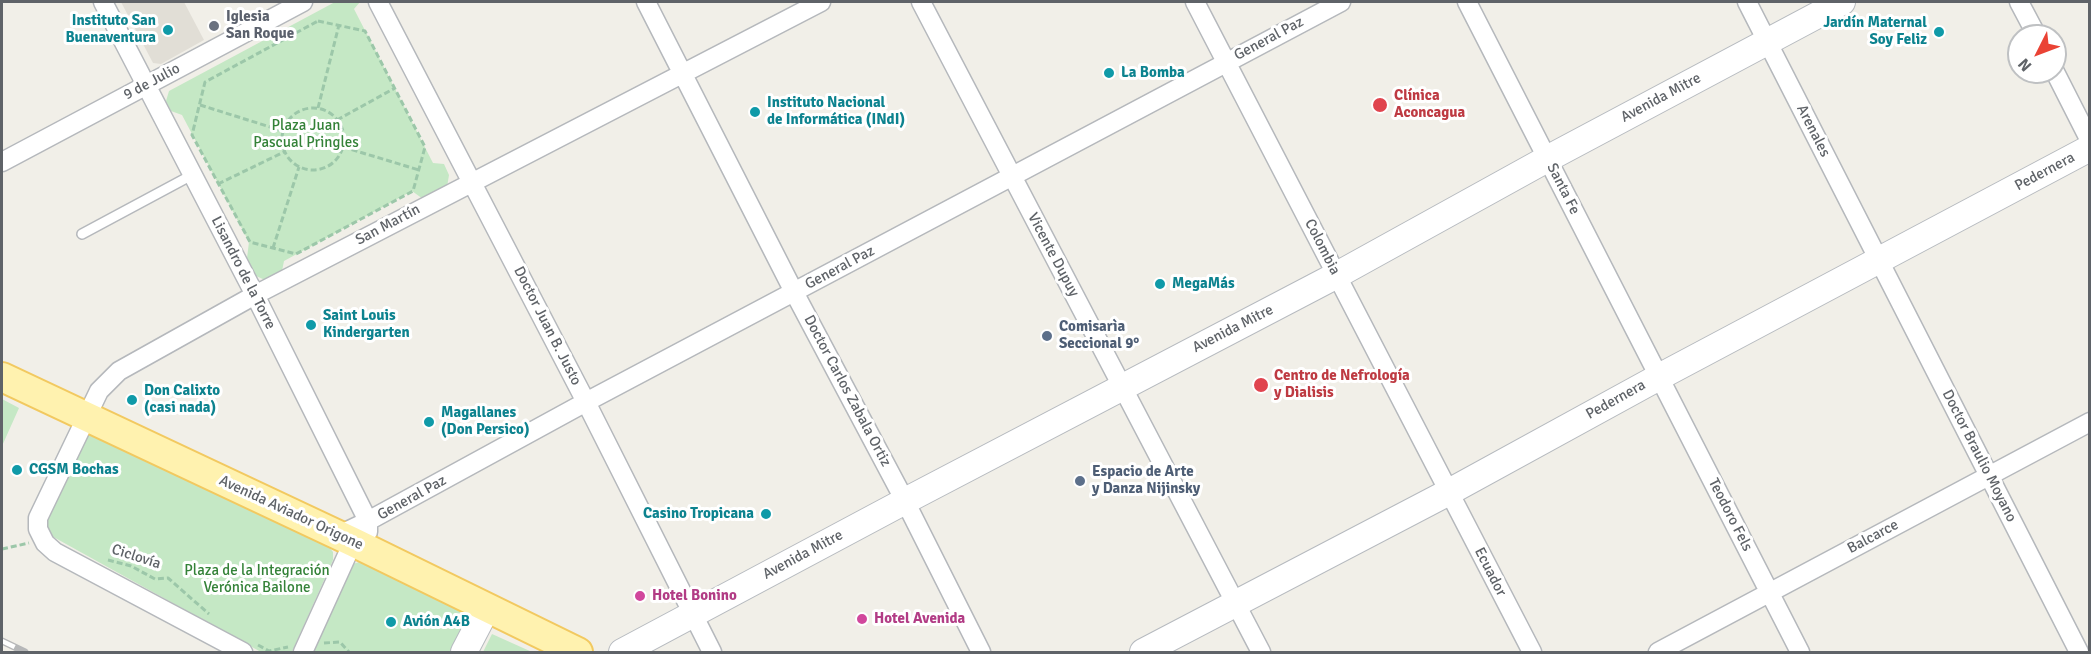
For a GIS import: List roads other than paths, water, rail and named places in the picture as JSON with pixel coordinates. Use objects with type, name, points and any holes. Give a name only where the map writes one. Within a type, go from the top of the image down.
[{"type":"main road","name":"Avenida Mitre","points":[[622,652],[1122,386],[1337,275],[1547,159],[1842,2]]},
{"type":"main road","name":"Pedernera","points":[[1143,652],[1449,492],[1659,377],[2090,148]]},
{"type":"main road","name":"Avenida Aviador Origone","points":[[2,377],[86,418],[357,537],[486,608],[579,652]]},
{"type":"main road","points":[[464,652],[486,608]]},
{"type":"street","name":"Lisandro de la Torre","points":[[102,2],[255,295],[357,537]]},
{"type":"street","name":"9 de Julio","points":[[2,162],[303,2]]},
{"type":"street","name":"Doctor Juan B. Justo","points":[[378,2],[586,402],[712,652]]},
{"type":"street","name":"Doctor Carlos Zabala Ortiz","points":[[646,2],[981,652]]},
{"type":"street","name":"San Martín","points":[[247,646],[55,552],[40,534],[38,518],[99,391],[118,371],[255,295],[471,181],[821,2]]},
{"type":"street","name":"Vicente Dupuy","points":[[921,2],[1261,652]]},
{"type":"street","name":"Colombia","points":[[1196,2],[1449,492]]},
{"type":"street","name":"General Paz","points":[[357,537],[586,402],[1341,2]]},
{"type":"street","name":"Santa Fe","points":[[1467,2],[1659,377]]},
{"type":"street","name":"Arenales","points":[[1747,2],[1879,260]]},
{"type":"street","points":[[2019,2],[2031,24]]},
{"type":"street","points":[[2061,84],[2090,141]]},
{"type":"street","name":"Doctor Braulio Moyano","points":[[1879,260],[2079,652]]},
{"type":"street","name":"Teodoro Fels","points":[[1659,377],[1800,652]]},
{"type":"street","name":"Balcarce","points":[[1658,652],[2090,422]]},
{"type":"street","name":"Ecuador","points":[[1449,492],[1532,652]]},
{"type":"street","points":[[306,648],[357,537]]},
{"type":"lane","points":[[82,234],[192,175]]},
{"type":"railway","points":[[2,641],[25,652]]},
{"type":"place","name":"Iglesia San Roque","points":[[214,26]]},
{"type":"place","name":"Instituto San Buenaventura","points":[[168,30]]},
{"type":"place","name":"Jardín Maternal Soy Feliz","points":[[1939,32]]},
{"type":"place","name":"La Bomba","points":[[1109,73]]},
{"type":"place","name":"Clínica Aconcagua","points":[[1380,105]]},
{"type":"place","name":"Instituto Nacional de Informática (INdI)","points":[[755,112]]},
{"type":"place","name":"MegaMás","points":[[1160,284]]},
{"type":"place","name":"Saint Louis Kindergarten","points":[[311,325]]},
{"type":"place","name":"Comisarìa Seccional 9°","points":[[1047,336]]},
{"type":"place","name":"Centro de Nefrología y Dialisis","points":[[1261,385]]},
{"type":"place","name":"Don Calixto (casi nada)","points":[[132,400]]},
{"type":"place","name":"Magallanes (Don Persico)","points":[[429,422]]},
{"type":"place","name":"CGSM Bochas","points":[[17,470]]},
{"type":"place","name":"Espacio de Arte y Danza Nijinsky","points":[[1080,481]]},
{"type":"place","name":"Casino Tropicana","points":[[766,514]]},
{"type":"place","name":"Hotel Bonino","points":[[640,596]]},
{"type":"place","name":"Hotel Avenida","points":[[862,619]]},
{"type":"place","name":"Avión A4B","points":[[391,622]]},
{"type":"park label","name":"Plaza Juan Pascual Pringles","points":[[306,134]]},
{"type":"park label","name":"Plaza de la Integración Verónica Bailone","points":[[257,580]]}]
